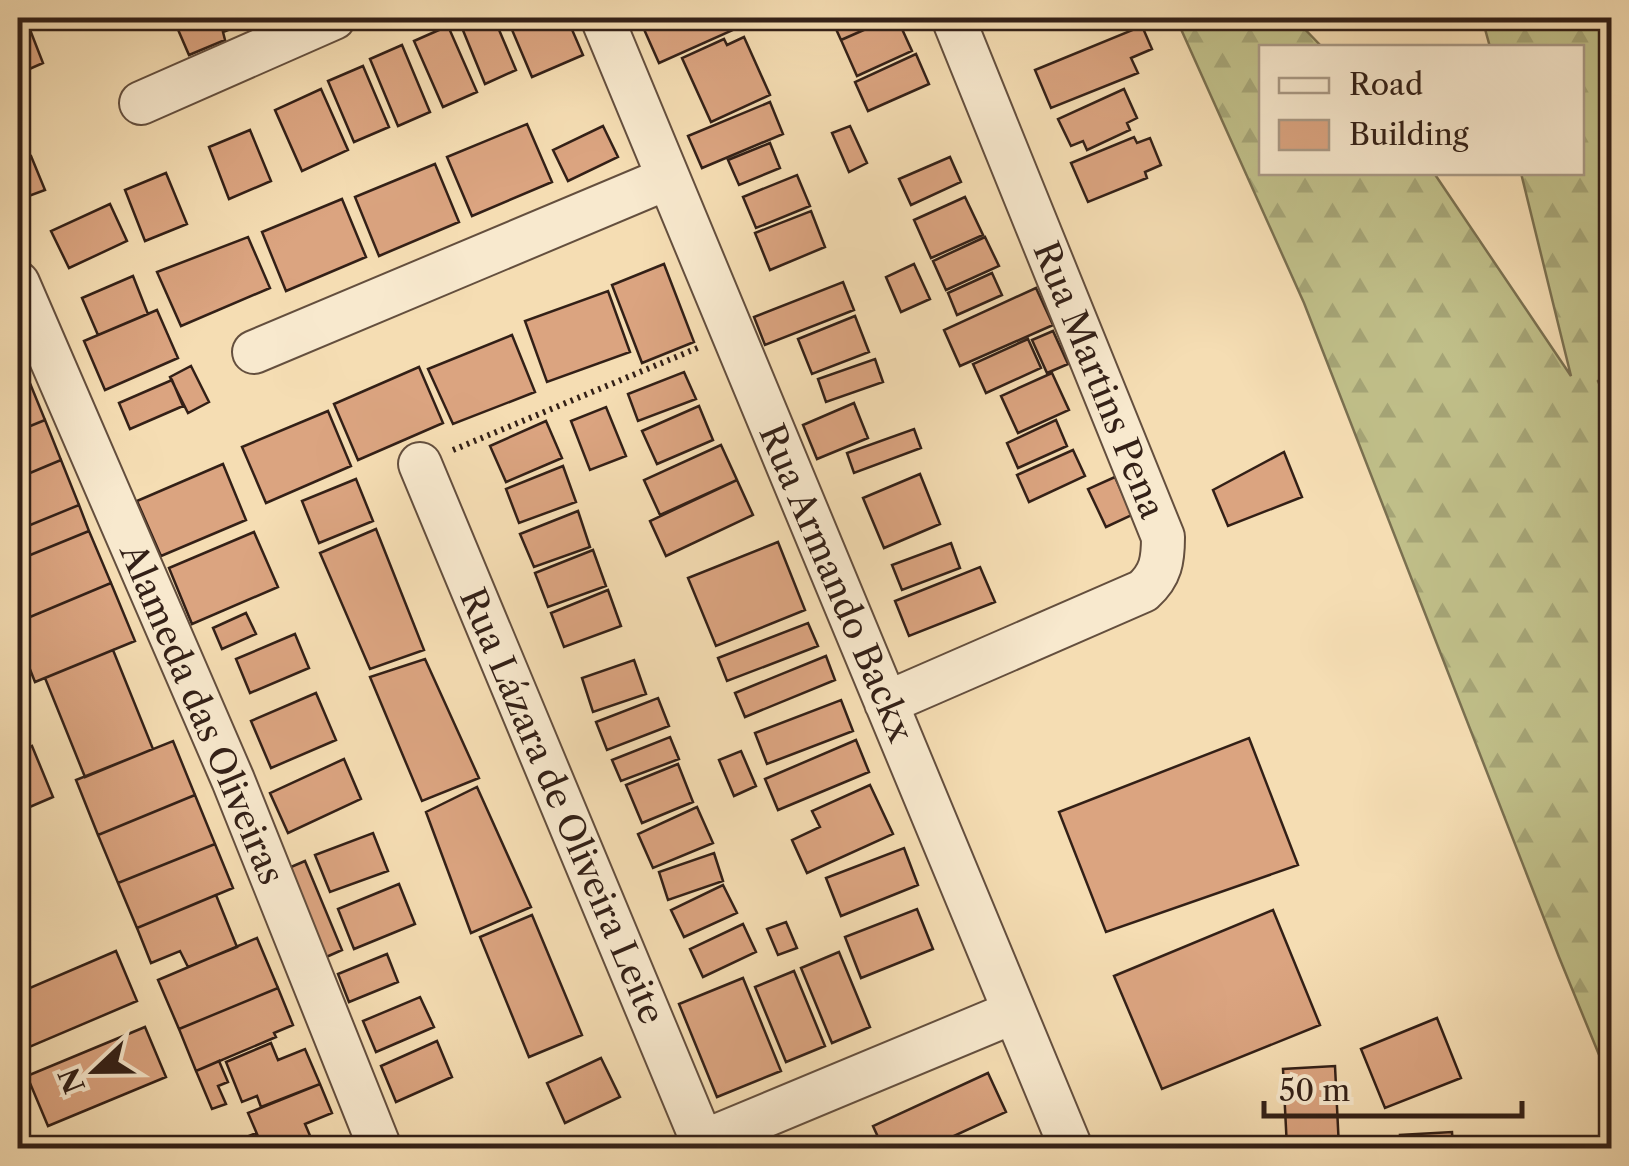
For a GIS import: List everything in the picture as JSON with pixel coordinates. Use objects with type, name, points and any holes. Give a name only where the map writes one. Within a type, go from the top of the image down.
[{"type":"street","points":[[142,103],[334,18]]},
{"type":"street","name":"Rua Armando Backx","points":[[602,18],[1071,1148]]},
{"type":"street","name":"Rua Martins Pena","points":[[886,703],[1143,590],[1154,581],[1163,561],[1162,537],[952,18]]},
{"type":"street","points":[[254,352],[668,178]]},
{"type":"street","name":"Alameda das Oliveiras","points":[[18,283],[233,780],[380,1148]]},
{"type":"street","name":"Rua Lázara de Oliveira Leite","points":[[420,464],[704,1145]]},
{"type":"street","points":[[704,1145],[1014,1012]]},
{"type":"path","points":[[420,464],[731,334]]},
{"type":"green space","points":[[1176,18],[1294,18],[1320,45],[1259,45],[1259,175],[1435,175],[1571,376],[1521,175],[1584,175],[1584,45],[1489,45],[1482,18],[1611,18],[1612,368],[1598,381],[1612,413],[1611,1084],[1559,957],[1304,303]]},
{"type":"building","points":[[173,18],[259,18],[223,32],[225,40],[189,55]]},
{"type":"building","points":[[494,18],[516,70],[485,84],[460,23]]},
{"type":"building","points":[[507,18],[567,18],[583,55],[532,77]]},
{"type":"building","points":[[639,18],[727,18],[733,30],[659,63]]},
{"type":"building","points":[[831,18],[891,18],[841,40]]},
{"type":"building","points":[[897,18],[912,51],[857,76],[841,40]]},
{"type":"building","points":[[27,22],[43,63],[18,74],[18,26]]},
{"type":"building","points":[[448,26],[477,92],[443,107],[414,41]]},
{"type":"building","points":[[1142,26],[1152,49],[1131,58],[1138,73],[1051,108],[1035,70]]},
{"type":"building","points":[[744,37],[770,95],[711,122],[682,58],[724,39],[727,45]]},
{"type":"building","points":[[402,45],[430,112],[398,126],[370,59]]},
{"type":"building","points":[[916,54],[929,84],[868,111],[855,82]]},
{"type":"building","points":[[363,66],[389,127],[354,142],[328,81]]},
{"type":"building","points":[[321,89],[348,150],[302,171],[275,110]]},
{"type":"building","points":[[1124,89],[1137,118],[1127,123],[1130,130],[1087,150],[1083,141],[1071,146],[1058,119]]},
{"type":"building","points":[[770,102],[783,134],[702,168],[688,136]]},
{"type":"building","points":[[527,124],[552,182],[472,216],[447,157]]},
{"type":"building","points":[[603,126],[618,157],[568,181],[553,150]]},
{"type":"building","points":[[850,126],[867,163],[849,172],[832,133]]},
{"type":"building","points":[[250,130],[271,181],[229,199],[209,147]]},
{"type":"building","points":[[1134,137],[1137,143],[1150,138],[1161,165],[1145,172],[1147,178],[1088,202],[1071,163]]},
{"type":"building","points":[[770,143],[780,168],[739,185],[728,160]]},
{"type":"building","points":[[31,156],[45,190],[18,200],[18,161]]},
{"type":"building","points":[[950,157],[961,182],[911,205],[899,179]]},
{"type":"building","points":[[435,164],[459,222],[379,256],[355,197]]},
{"type":"building","points":[[166,173],[187,224],[145,241],[125,190]]},
{"type":"building","points":[[797,175],[810,206],[756,228],[743,197]]},
{"type":"building","points":[[965,197],[983,235],[931,258],[914,220]]},
{"type":"building","points":[[342,199],[366,257],[286,291],[262,232]]},
{"type":"building","points":[[110,204],[127,241],[69,268],[51,231]]},
{"type":"building","points":[[811,211],[825,247],[770,270],[755,233]]},
{"type":"building","points":[[248,237],[270,288],[181,326],[157,272]]},
{"type":"building","points":[[985,237],[999,266],[946,290],[933,261]]},
{"type":"building","points":[[664,264],[694,342],[642,363],[612,285]]},
{"type":"building","points":[[914,264],[930,299],[901,312],[886,277]]},
{"type":"building","points":[[992,273],[1002,295],[957,315],[948,293]]},
{"type":"building","points":[[133,276],[148,314],[98,335],[82,298]]},
{"type":"building","points":[[843,282],[854,310],[765,345],[754,317]]},
{"type":"building","points":[[1036,288],[1053,325],[960,366],[944,330]]},
{"type":"building","points":[[608,291],[630,352],[547,382],[525,321]]},
{"type":"building","points":[[157,310],[178,358],[105,390],[84,341]]},
{"type":"building","points":[[855,316],[869,352],[812,374],[798,339]]},
{"type":"building","points":[[1053,331],[1068,364],[1047,373],[1032,340]]},
{"type":"building","points":[[512,335],[535,392],[453,424],[428,369]]},
{"type":"building","points":[[1028,339],[1041,368],[986,393],[973,364]]},
{"type":"building","points":[[875,359],[883,382],[826,402],[818,379]]},
{"type":"building","points":[[191,366],[209,402],[188,413],[170,377]]},
{"type":"building","points":[[419,367],[443,423],[358,460],[334,404]]},
{"type":"building","points":[[684,372],[696,399],[638,421],[628,394]]},
{"type":"building","points":[[1052,373],[1069,410],[1018,433],[1001,396]]},
{"type":"building","points":[[27,376],[45,420],[18,431],[18,380]]},
{"type":"building","points":[[172,380],[183,406],[130,429],[119,403]]},
{"type":"building","points":[[854,403],[868,438],[817,459],[803,425]]},
{"type":"building","points":[[699,406],[713,440],[657,464],[642,431]]},
{"type":"building","points":[[606,407],[626,456],[590,470],[571,421]]},
{"type":"building","points":[[328,411],[351,466],[266,503],[242,447]]},
{"type":"building","points":[[45,420],[61,460],[18,478],[18,431]]},
{"type":"building","points":[[1056,420],[1067,446],[1018,468],[1007,443]]},
{"type":"building","points":[[546,421],[562,458],[506,482],[490,446]]},
{"type":"building","points":[[914,429],[921,448],[854,473],[847,453]]},
{"type":"building","points":[[721,445],[737,480],[660,515],[644,480]]},
{"type":"building","points":[[1073,450],[1085,476],[1029,502],[1017,475]]},
{"type":"building","points":[[1284,452],[1302,497],[1228,526],[1213,490]]},
{"type":"building","points":[[61,460],[79,505],[18,530],[18,478]]},
{"type":"building","points":[[223,464],[246,520],[161,556],[137,501]]},
{"type":"building","points":[[563,466],[576,502],[519,523],[506,489]]},
{"type":"building","points":[[920,474],[940,524],[884,548],[863,498]]},
{"type":"building","points":[[1115,477],[1132,515],[1106,527],[1088,489]]},
{"type":"building","points":[[356,479],[373,521],[319,543],[302,501]]},
{"type":"building","points":[[737,480],[753,515],[666,556],[650,521]]},
{"type":"building","points":[[79,505],[89,531],[18,560],[18,530]]},
{"type":"building","points":[[578,511],[590,547],[534,567],[520,534]]},
{"type":"building","points":[[376,529],[424,650],[370,669],[320,553]]},
{"type":"building","points":[[89,531],[111,583],[18,622],[18,560]]},
{"type":"building","points":[[254,532],[278,587],[192,624],[169,568]]},
{"type":"building","points":[[778,542],[805,610],[716,646],[688,578]]},
{"type":"building","points":[[951,543],[960,568],[902,590],[892,565]]},
{"type":"building","points":[[593,550],[606,586],[548,607],[535,573]]},
{"type":"building","points":[[980,567],[995,602],[909,636],[895,601]]},
{"type":"building","points":[[111,583],[135,641],[35,682],[18,639],[18,622]]},
{"type":"building","points":[[608,590],[621,626],[564,647],[551,613]]},
{"type":"building","points":[[246,613],[256,634],[222,649],[213,628]]},
{"type":"building","points":[[808,623],[818,646],[727,681],[718,658]]},
{"type":"building","points":[[295,634],[309,668],[250,693],[236,659]]},
{"type":"building","points":[[113,650],[153,749],[85,777],[45,678]]},
{"type":"building","points":[[826,656],[835,680],[745,717],[735,693]]},
{"type":"building","points":[[425,659],[479,778],[422,801],[370,677]]},
{"type":"building","points":[[634,660],[646,694],[593,712],[582,678]]},
{"type":"building","points":[[316,693],[336,740],[271,768],[251,721]]},
{"type":"building","points":[[658,698],[669,726],[607,750],[596,722]]},
{"type":"building","points":[[841,700],[853,731],[767,764],[755,733]]},
{"type":"building","points":[[670,737],[679,759],[621,781],[612,760]]},
{"type":"building","points":[[1249,738],[1298,865],[1106,932],[1059,812]]},
{"type":"building","points":[[856,740],[869,772],[778,810],[765,779]]},
{"type":"building","points":[[173,741],[195,795],[98,835],[76,780]]},
{"type":"building","points":[[32,746],[53,797],[18,812],[18,752]]},
{"type":"building","points":[[741,751],[756,786],[734,796],[719,760]]},
{"type":"building","points":[[344,759],[361,799],[288,833],[270,793]]},
{"type":"building","points":[[678,764],[693,802],[642,823],[626,785]]},
{"type":"building","points":[[870,785],[893,834],[807,873],[792,840],[820,827],[812,811]]},
{"type":"building","points":[[477,787],[531,907],[471,933],[426,812]]},
{"type":"building","points":[[195,795],[215,844],[118,883],[98,835]]},
{"type":"building","points":[[697,807],[713,843],[653,868],[638,834]]},
{"type":"building","points":[[373,833],[388,871],[330,892],[315,855]]},
{"type":"building","points":[[215,844],[233,888],[137,928],[118,883]]},
{"type":"building","points":[[904,848],[918,885],[841,916],[826,878]]},
{"type":"building","points":[[714,853],[723,881],[668,900],[659,872]]},
{"type":"building","points":[[305,861],[342,950],[315,962],[277,873]]},
{"type":"building","points":[[399,884],[415,924],[354,949],[338,909]]},
{"type":"building","points":[[723,885],[737,913],[684,937],[671,910]]},
{"type":"building","points":[[216,895],[237,947],[188,967],[180,951],[151,963],[137,928]]},
{"type":"building","points":[[917,909],[933,949],[861,978],[845,937]]},
{"type":"building","points":[[1273,910],[1320,1025],[1162,1089],[1114,976]]},
{"type":"building","points":[[532,915],[582,1035],[529,1057],[480,937]]},
{"type":"building","points":[[786,922],[797,948],[778,955],[767,929]]},
{"type":"building","points":[[743,924],[756,952],[703,977],[690,949]]},
{"type":"building","points":[[257,938],[278,988],[179,1029],[158,980]]},
{"type":"building","points":[[116,951],[137,1001],[20,1051],[18,993]]},
{"type":"building","points":[[839,952],[870,1027],[832,1043],[801,968]]},
{"type":"building","points":[[387,954],[398,982],[349,1002],[338,974]]},
{"type":"building","points":[[794,971],[825,1046],[786,1062],[755,987]]},
{"type":"building","points":[[743,978],[781,1071],[717,1097],[679,1004]]},
{"type":"building","points":[[278,988],[293,1025],[274,1033],[276,1037],[196,1071],[179,1029]]},
{"type":"building","points":[[420,997],[434,1027],[376,1052],[363,1021]]},
{"type":"building","points":[[1437,1018],[1461,1078],[1385,1108],[1361,1049]]},
{"type":"building","points":[[145,1027],[166,1077],[48,1126],[27,1076]]},
{"type":"building","points":[[437,1041],[452,1077],[396,1102],[381,1066]]},
{"type":"building","points":[[271,1043],[278,1060],[305,1049],[320,1084],[261,1107],[257,1096],[242,1102],[226,1062]]},
{"type":"building","points":[[601,1058],[620,1097],[565,1123],[547,1083]]},
{"type":"building","points":[[219,1061],[228,1082],[218,1086],[226,1104],[212,1109],[196,1071]]},
{"type":"building","points":[[1335,1066],[1339,1148],[1287,1148],[1283,1069]]},
{"type":"building","points":[[988,1073],[1006,1112],[928,1148],[883,1148],[873,1126]]},
{"type":"building","points":[[320,1084],[332,1113],[305,1124],[311,1138],[284,1148],[263,1148],[248,1113]]},
{"type":"building","points":[[18,1105],[34,1148],[18,1148]]},
{"type":"building","points":[[1452,1132],[1453,1148],[1401,1148],[1400,1135]]},
{"type":"building","points":[[256,1133],[263,1148],[226,1145]]}]
